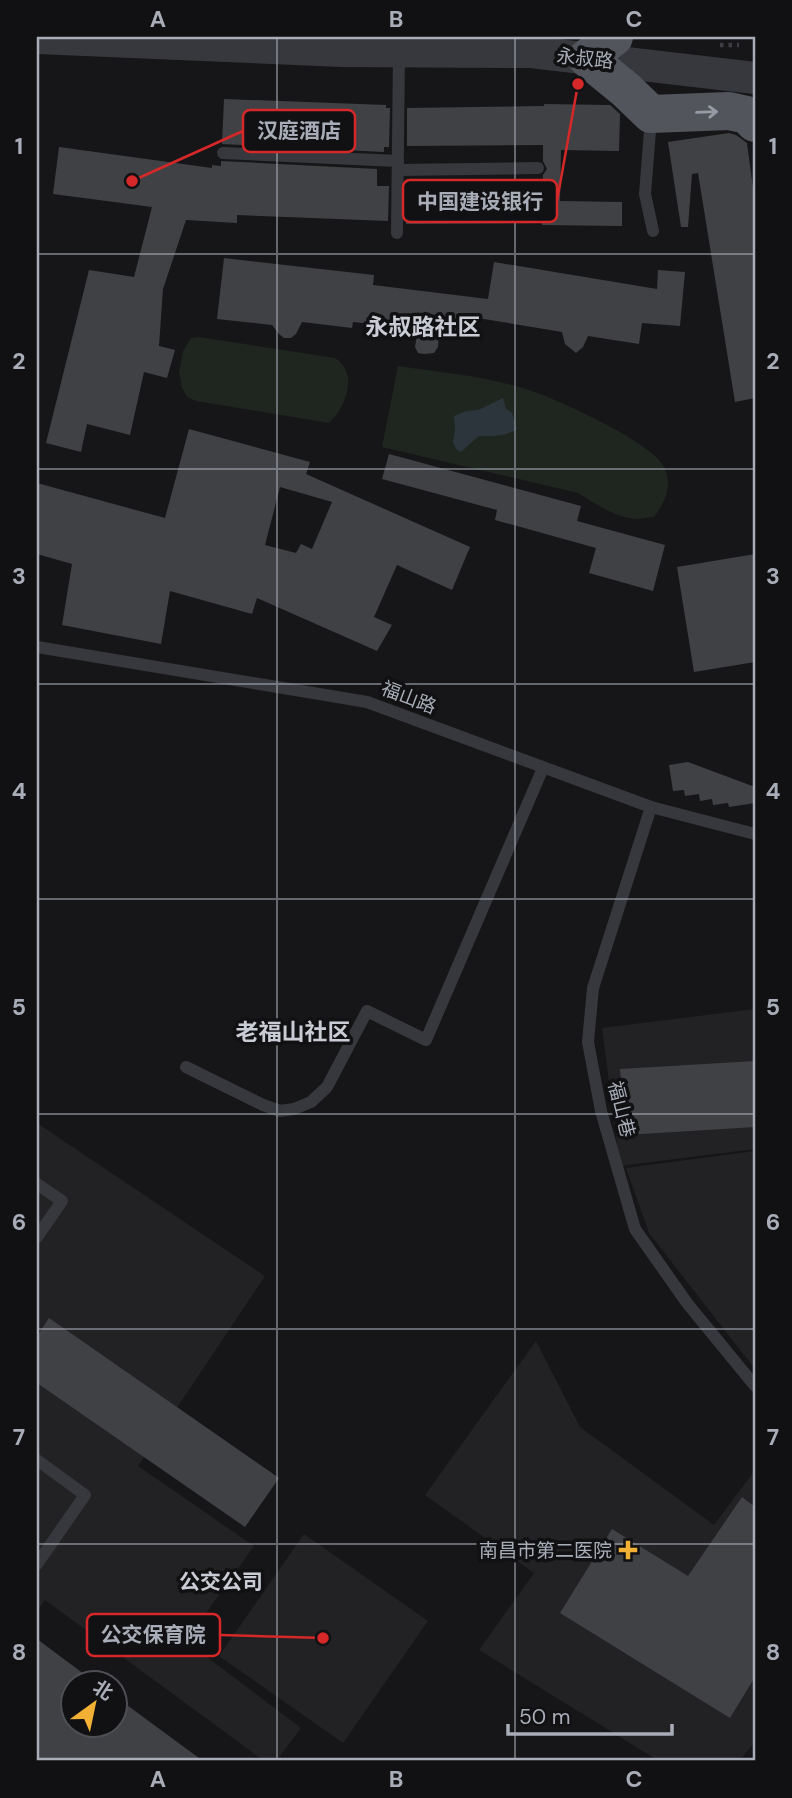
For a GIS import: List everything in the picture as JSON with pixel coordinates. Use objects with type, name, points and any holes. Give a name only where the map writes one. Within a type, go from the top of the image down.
[{"type":"main road","points":[[600,47],[626,90],[651,114],[729,111],[747,115],[755,123]]},
{"type":"street","name":"永叔路","points":[[37,38],[249,48],[399,51],[531,52],[600,47],[755,78]]},
{"type":"lane","points":[[397,233],[399,51]]},
{"type":"lane","points":[[651,114],[645,194],[653,231]]},
{"type":"lane","points":[[222,153],[398,166],[538,168]]},
{"type":"lane","name":"福山路","points":[[37,647],[367,702],[651,807],[755,834]]},
{"type":"lane","points":[[186,1067],[280,1111],[295,1109],[311,1101],[327,1087],[367,1011],[426,1040],[543,768]]},
{"type":"lane","name":"福山巷","points":[[651,807],[593,988],[588,1042],[590,1056],[601,1111],[635,1229],[687,1303],[755,1386]]},
{"type":"lane","points":[[37,1184],[62,1201],[37,1237]]},
{"type":"lane","points":[[37,1460],[85,1495],[37,1564]]},
{"type":"shaded area","points":[[191,338],[335,358],[347,372],[345,399],[329,423],[196,401],[187,397],[179,372],[183,351]]},
{"type":"shaded area","points":[[398,366],[520,387],[608,425],[644,447],[657,457],[664,467],[668,487],[661,506],[654,517],[629,518],[606,510],[578,493],[382,447]]},
{"type":"shaded area","points":[[503,398],[517,429],[503,435],[479,436],[461,452],[456,449],[453,442],[454,416],[478,410]]},
{"type":"shaded area","points":[[755,1009],[755,1149],[620,1166],[602,1028]]},
{"type":"shaded area","points":[[37,1123],[265,1276],[138,1466],[254,1546],[186,1641],[301,1728],[276,1761],[264,1761],[45,1600],[37,1611]]},
{"type":"shaded area","points":[[755,1151],[755,1369],[649,1233],[626,1168]]},
{"type":"shaded area","name":"南昌市第二医院","points":[[536,1341],[580,1427],[714,1525],[755,1470],[755,1742],[739,1761],[659,1761],[479,1650],[534,1573],[425,1495]]},
{"type":"shaded area","points":[[304,1534],[428,1621],[343,1743],[219,1656]]},
{"type":"building","points":[[224,99],[386,105],[386,108],[390,108],[389,147],[384,147],[384,152],[222,144]]},
{"type":"building","points":[[610,105],[620,114],[619,151],[561,150],[560,201],[622,202],[622,226],[542,223],[406,224],[406,185],[543,184],[543,175],[547,169],[543,161],[543,145],[407,146],[407,108]]},
{"type":"building","points":[[729,133],[747,143],[755,203],[755,398],[735,402],[698,173],[692,174],[688,227],[681,227],[668,142]]},
{"type":"building","points":[[59,147],[212,168],[212,165],[221,166],[221,161],[377,169],[377,186],[389,186],[388,221],[237,215],[237,223],[186,220],[163,289],[159,346],[175,350],[167,378],[144,372],[130,435],[87,424],[81,452],[46,443],[89,270],[134,277],[152,207],[53,194]]},
{"type":"building","points":[[224,258],[374,275],[373,285],[488,299],[494,262],[657,289],[658,270],[685,272],[680,326],[642,323],[639,344],[588,336],[583,347],[576,353],[565,344],[562,332],[478,318],[476,336],[439,332],[438,347],[434,353],[424,354],[418,353],[415,347],[418,329],[353,322],[352,328],[302,322],[296,334],[291,338],[284,338],[272,325],[217,319]]},
{"type":"building","points":[[189,429],[310,462],[306,474],[470,547],[452,590],[397,565],[374,617],[392,625],[377,651],[257,598],[252,614],[170,591],[161,644],[62,625],[72,564],[37,554],[37,483],[165,518]],"holes":[[[280,487],[332,502],[312,549],[301,544],[296,553],[265,545]]]},
{"type":"building","points":[[389,454],[581,506],[577,521],[665,545],[653,591],[589,573],[596,548],[495,520],[497,510],[382,479]]},
{"type":"building","points":[[755,554],[755,662],[694,672],[677,567]]},
{"type":"building","points":[[688,762],[755,787],[755,803],[729,807],[728,803],[713,805],[712,799],[700,801],[699,794],[685,796],[684,790],[673,791],[669,765]]},
{"type":"building","points":[[755,1061],[755,1127],[625,1135],[620,1069]]},
{"type":"building","points":[[49,1318],[279,1478],[245,1527],[37,1383],[37,1336]]},
{"type":"building","points":[[742,1497],[755,1507],[755,1677],[730,1718],[560,1613],[612,1529],[688,1576]]},
{"type":"building","points":[[37,1639],[76,1668],[60,1668],[60,1738],[130,1738],[130,1707],[203,1761],[37,1761]]},
{"type":"place","name":"中国建设银行","points":[[578,84]]},
{"type":"place","name":"汉庭酒店","points":[[132,181]]},
{"type":"place","name":"南昌市第二医院","points":[[628,1550]]},
{"type":"place","name":"公交保育院","points":[[323,1638]]},
{"type":"district","name":"永叔路社区","points":[[423,327]]},
{"type":"district","name":"老福山社区","points":[[293,1032]]},
{"type":"district","name":"公交公司","points":[[221,1582]]}]
